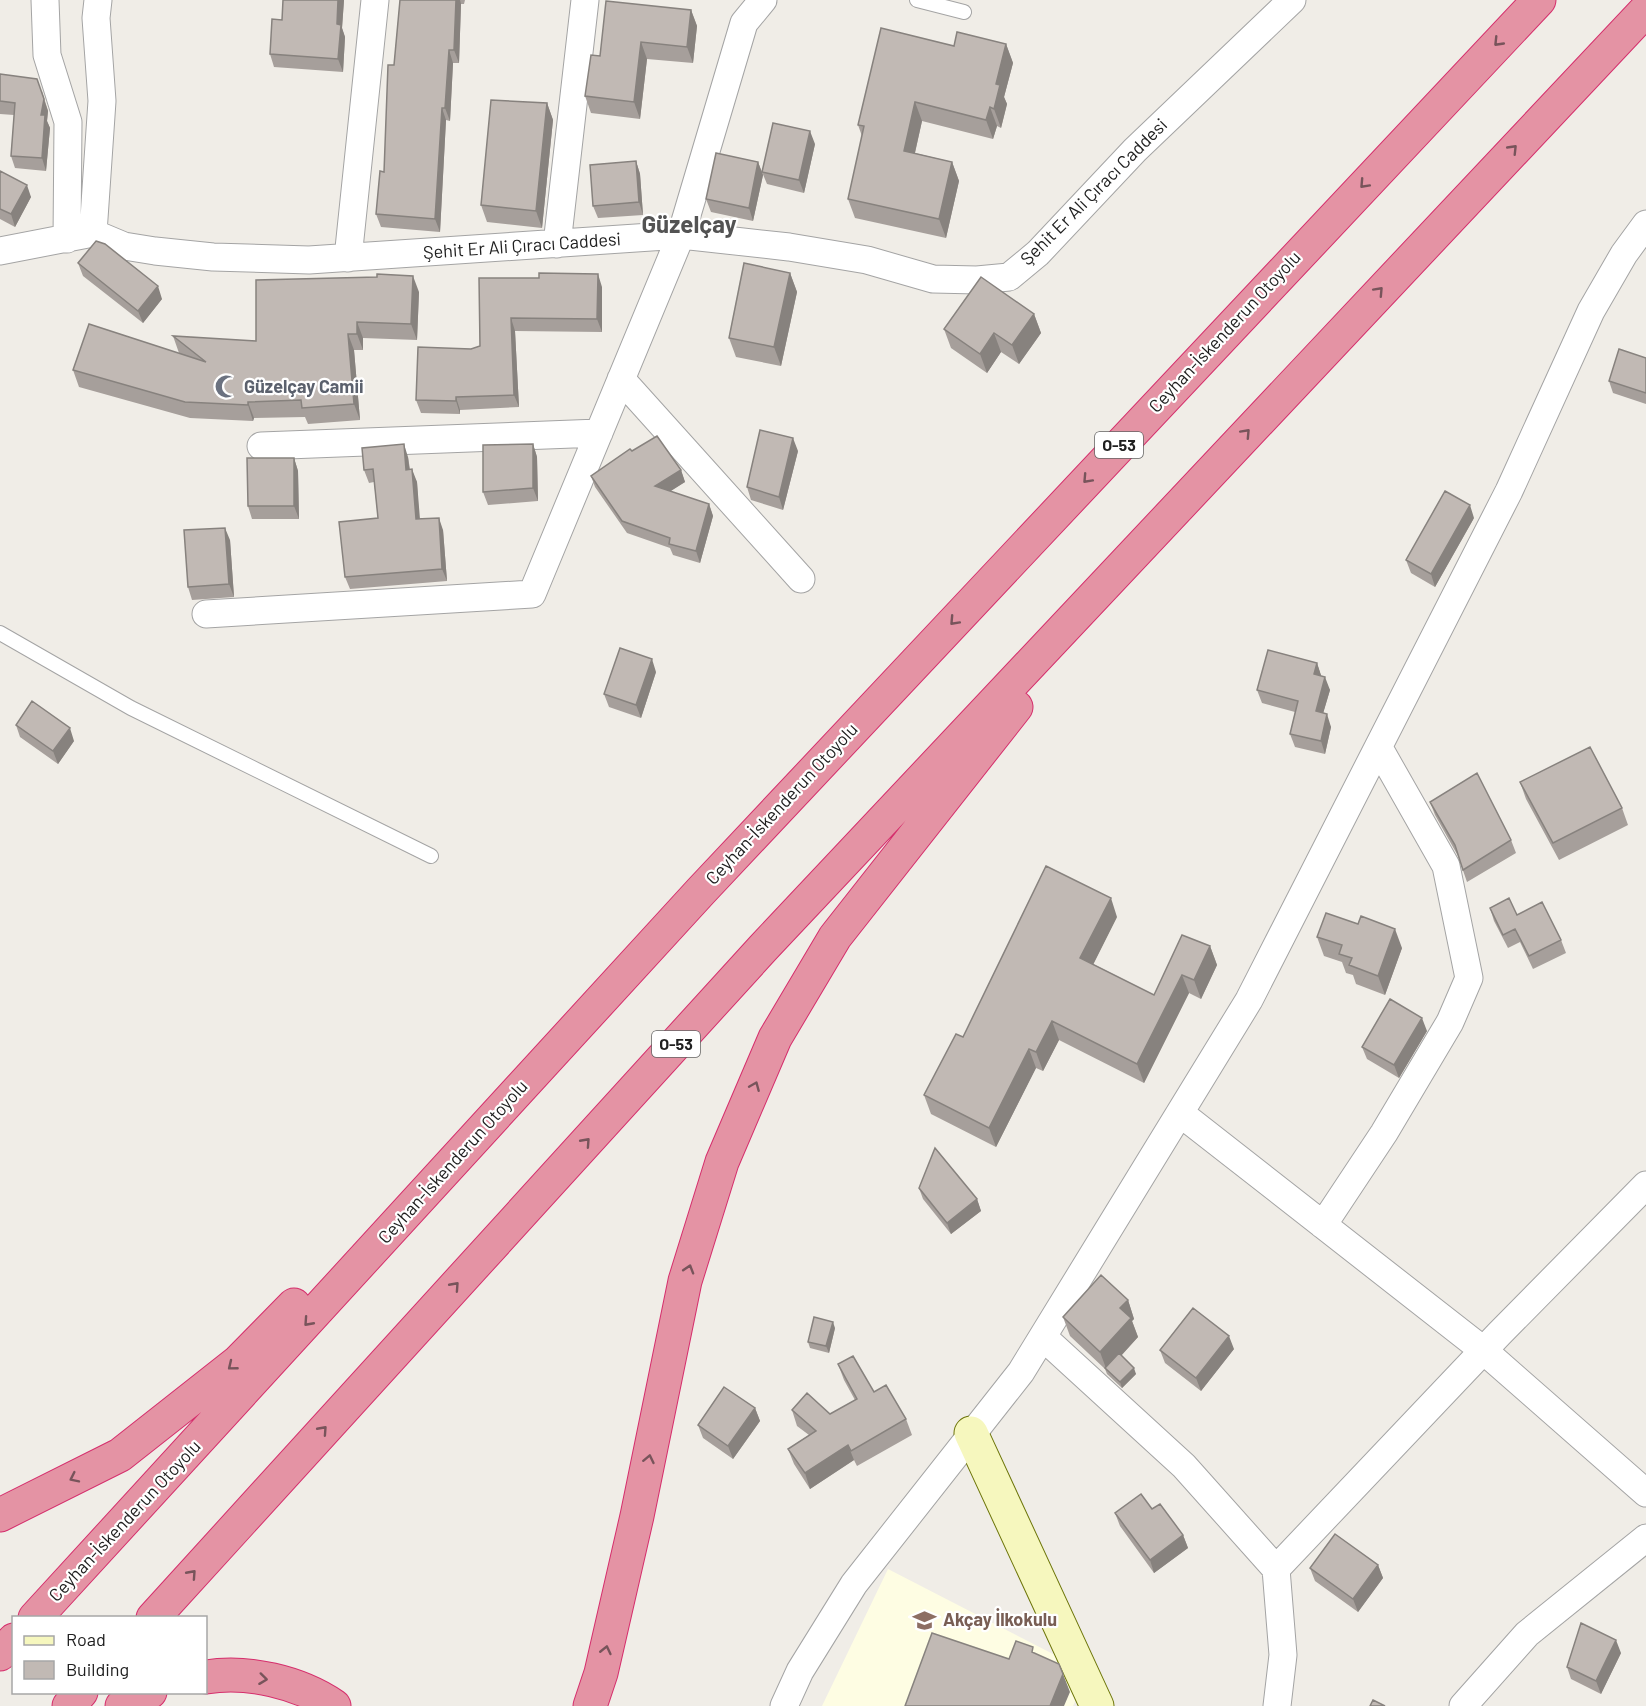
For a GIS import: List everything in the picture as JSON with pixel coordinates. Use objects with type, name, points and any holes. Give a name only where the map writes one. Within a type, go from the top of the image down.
[{"type":"highway","name":"Ceyhan-İskenderun Otoyolu","points":[[36,1616],[701,891],[1539,0]]},
{"type":"highway","name":"O-53","points":[[154,1616],[771,939],[1646,10]]},
{"type":"highway","points":[[590,1706],[601,1673],[637,1516],[686,1281],[722,1162],[775,1038],[835,937],[1010,714],[1206,476]]},
{"type":"highway","points":[[0,1515],[120,1455],[238,1362],[701,891]]},
{"type":"highway","points":[[0,1654],[12,1642]]},
{"type":"highway","points":[[207,1677],[223,1674],[274,1680],[325,1700],[334,1706]]},
{"type":"highway","points":[[69,1706],[79,1694]]},
{"type":"highway","points":[[122,1706],[146,1694]]},
{"type":"street","points":[[45,0],[47,55],[68,122],[67,239]]},
{"type":"street","points":[[0,251],[93,233],[102,101],[96,18],[98,0]]},
{"type":"street","points":[[348,258],[375,0]]},
{"type":"street","points":[[557,244],[585,0]]},
{"type":"street","points":[[206,614],[532,594],[681,235],[744,22],[763,0]]},
{"type":"street","name":"Şehit Er Ali Çıracı Caddesi","points":[[93,233],[124,246],[213,257],[309,260],[681,235],[789,247],[867,260],[933,279],[977,280],[1009,277],[1038,253],[1135,150],[1292,0]]},
{"type":"street","points":[[784,1706],[800,1671],[854,1584],[1021,1372],[1249,1000],[1509,491],[1591,311],[1623,254],[1646,224]]},
{"type":"street","points":[[621,379],[801,579]]},
{"type":"street","points":[[261,446],[599,433]]},
{"type":"street","points":[[1323,1225],[1384,1133],[1450,1022],[1469,978],[1446,866],[1379,748]]},
{"type":"street","points":[[1180,1113],[1483,1350],[1646,1493]]},
{"type":"street","points":[[1276,1569],[1483,1350],[1646,1185]]},
{"type":"street","points":[[1043,1337],[1184,1466],[1276,1569],[1283,1655],[1277,1706]]},
{"type":"street","points":[[971,1433],[1097,1706]]},
{"type":"street","points":[[1463,1706],[1527,1634],[1646,1539]]},
{"type":"lane","points":[[917,0],[964,12]]},
{"type":"lane","points":[[0,633],[131,708],[430,856]]},
{"type":"shaded area","name":"Akçay İlkokulu","points":[[888,1569],[1088,1672],[1073,1706],[822,1706]]},
{"type":"building","points":[[283,0],[338,0],[337,24],[341,25],[338,59],[270,54],[272,19],[282,20]]},
{"type":"building","points":[[400,0],[456,0],[454,50],[449,50],[445,108],[442,108],[435,219],[376,214],[380,171],[384,172],[388,65],[394,65]]},
{"type":"building","points":[[606,1],[691,10],[687,47],[641,42],[634,102],[585,96],[591,55],[600,56]]},
{"type":"building","points":[[881,28],[954,46],[957,32],[1006,44],[996,84],[1000,85],[994,109],[990,107],[986,120],[915,102],[904,151],[952,162],[939,219],[848,199],[864,126],[858,125]]},
{"type":"building","points":[[0,74],[37,79],[44,99],[41,115],[45,115],[42,158],[11,156],[15,103],[0,101]]},
{"type":"building","points":[[491,100],[547,103],[536,211],[481,205]]},
{"type":"building","points":[[773,123],[810,131],[799,180],[762,172]]},
{"type":"building","points":[[716,153],[758,162],[749,208],[706,199]]},
{"type":"building","points":[[636,161],[639,202],[593,206],[590,165]]},
{"type":"building","points":[[0,171],[27,185],[11,214],[0,209]]},
{"type":"building","points":[[96,241],[105,244],[158,286],[138,311],[78,263]]},
{"type":"building","points":[[744,263],[790,273],[774,347],[729,338]]},
{"type":"building","points":[[539,273],[598,274],[597,319],[511,318],[514,395],[456,397],[456,401],[416,400],[418,347],[471,349],[480,346],[479,278],[539,278]]},
{"type":"building","points":[[377,274],[413,276],[411,324],[357,322],[357,334],[348,334],[354,404],[302,408],[301,400],[248,402],[248,405],[185,402],[73,370],[89,324],[206,362],[173,336],[256,341],[256,280],[377,277]]},
{"type":"building","points":[[981,277],[1034,314],[1012,345],[994,333],[980,354],[944,329]]},
{"type":"building","points":[[1619,349],[1646,358],[1646,393],[1609,381]]},
{"type":"building","points":[[760,430],[793,438],[779,497],[747,487]]},
{"type":"building","points":[[657,436],[681,470],[655,486],[709,504],[696,551],[669,544],[670,538],[622,521],[591,476],[630,449],[632,451]]},
{"type":"building","points":[[404,444],[406,470],[412,469],[416,519],[439,518],[442,569],[345,577],[339,522],[378,518],[373,469],[364,470],[362,448]]},
{"type":"building","points":[[533,444],[533,488],[483,492],[483,445]]},
{"type":"building","points":[[247,458],[294,458],[294,506],[248,506]]},
{"type":"building","points":[[1445,491],[1470,505],[1431,574],[1406,560]]},
{"type":"building","points":[[225,528],[229,584],[188,587],[184,530]]},
{"type":"building","points":[[620,648],[652,659],[636,705],[604,694]]},
{"type":"building","points":[[1268,650],[1317,663],[1314,674],[1325,677],[1316,711],[1327,714],[1321,741],[1290,734],[1298,701],[1257,690]]},
{"type":"building","points":[[32,701],[70,728],[53,751],[16,725]]},
{"type":"building","points":[[1590,747],[1622,808],[1553,843],[1520,782]]},
{"type":"building","points":[[1477,773],[1511,840],[1463,870],[1455,845],[1430,802]]},
{"type":"building","points":[[1046,866],[1111,898],[1080,958],[1154,995],[1182,935],[1210,946],[1194,980],[1182,975],[1137,1064],[1052,1021],[1036,1052],[1029,1049],[989,1128],[924,1095],[956,1034],[963,1037]]},
{"type":"building","points":[[1509,898],[1517,915],[1542,902],[1561,940],[1529,956],[1515,929],[1503,935],[1490,908]]},
{"type":"building","points":[[1326,913],[1358,924],[1361,916],[1395,929],[1378,976],[1349,965],[1352,958],[1339,954],[1342,945],[1317,937]]},
{"type":"building","points":[[1390,999],[1422,1018],[1394,1065],[1362,1047]]},
{"type":"building","points":[[935,1148],[977,1199],[947,1223],[919,1188]]},
{"type":"building","points":[[1101,1275],[1128,1300],[1120,1308],[1131,1318],[1100,1352],[1063,1317]]},
{"type":"building","points":[[1193,1308],[1229,1336],[1196,1378],[1160,1350]]},
{"type":"building","points":[[814,1317],[833,1322],[826,1346],[808,1342]]},
{"type":"building","points":[[1119,1353],[1134,1368],[1120,1382],[1105,1368]]},
{"type":"building","points":[[853,1356],[874,1392],[886,1385],[906,1419],[851,1451],[848,1445],[805,1473],[788,1449],[816,1431],[792,1410],[807,1393],[830,1414],[857,1399],[838,1364]]},
{"type":"building","points":[[724,1387],[755,1408],[728,1446],[698,1425]]},
{"type":"building","points":[[1141,1494],[1152,1509],[1160,1504],[1183,1535],[1150,1560],[1115,1513]]},
{"type":"building","points":[[1335,1534],[1378,1565],[1353,1599],[1310,1568]]},
{"type":"building","points":[[1581,1623],[1616,1640],[1596,1681],[1567,1667]]},
{"type":"building","points":[[932,1633],[1009,1659],[1016,1641],[1033,1647],[1032,1652],[1059,1664],[1063,1674],[1050,1706],[905,1706]]},
{"type":"building","points":[[1373,1700],[1385,1706],[1370,1706]]},
{"type":"place","name":"Güzelçay Camii","points":[[226,387]]},
{"type":"place","name":"Akçay İlkokulu","points":[[925,1620]]},
{"type":"district","name":"Güzelçay","points":[[689,225]]}]
